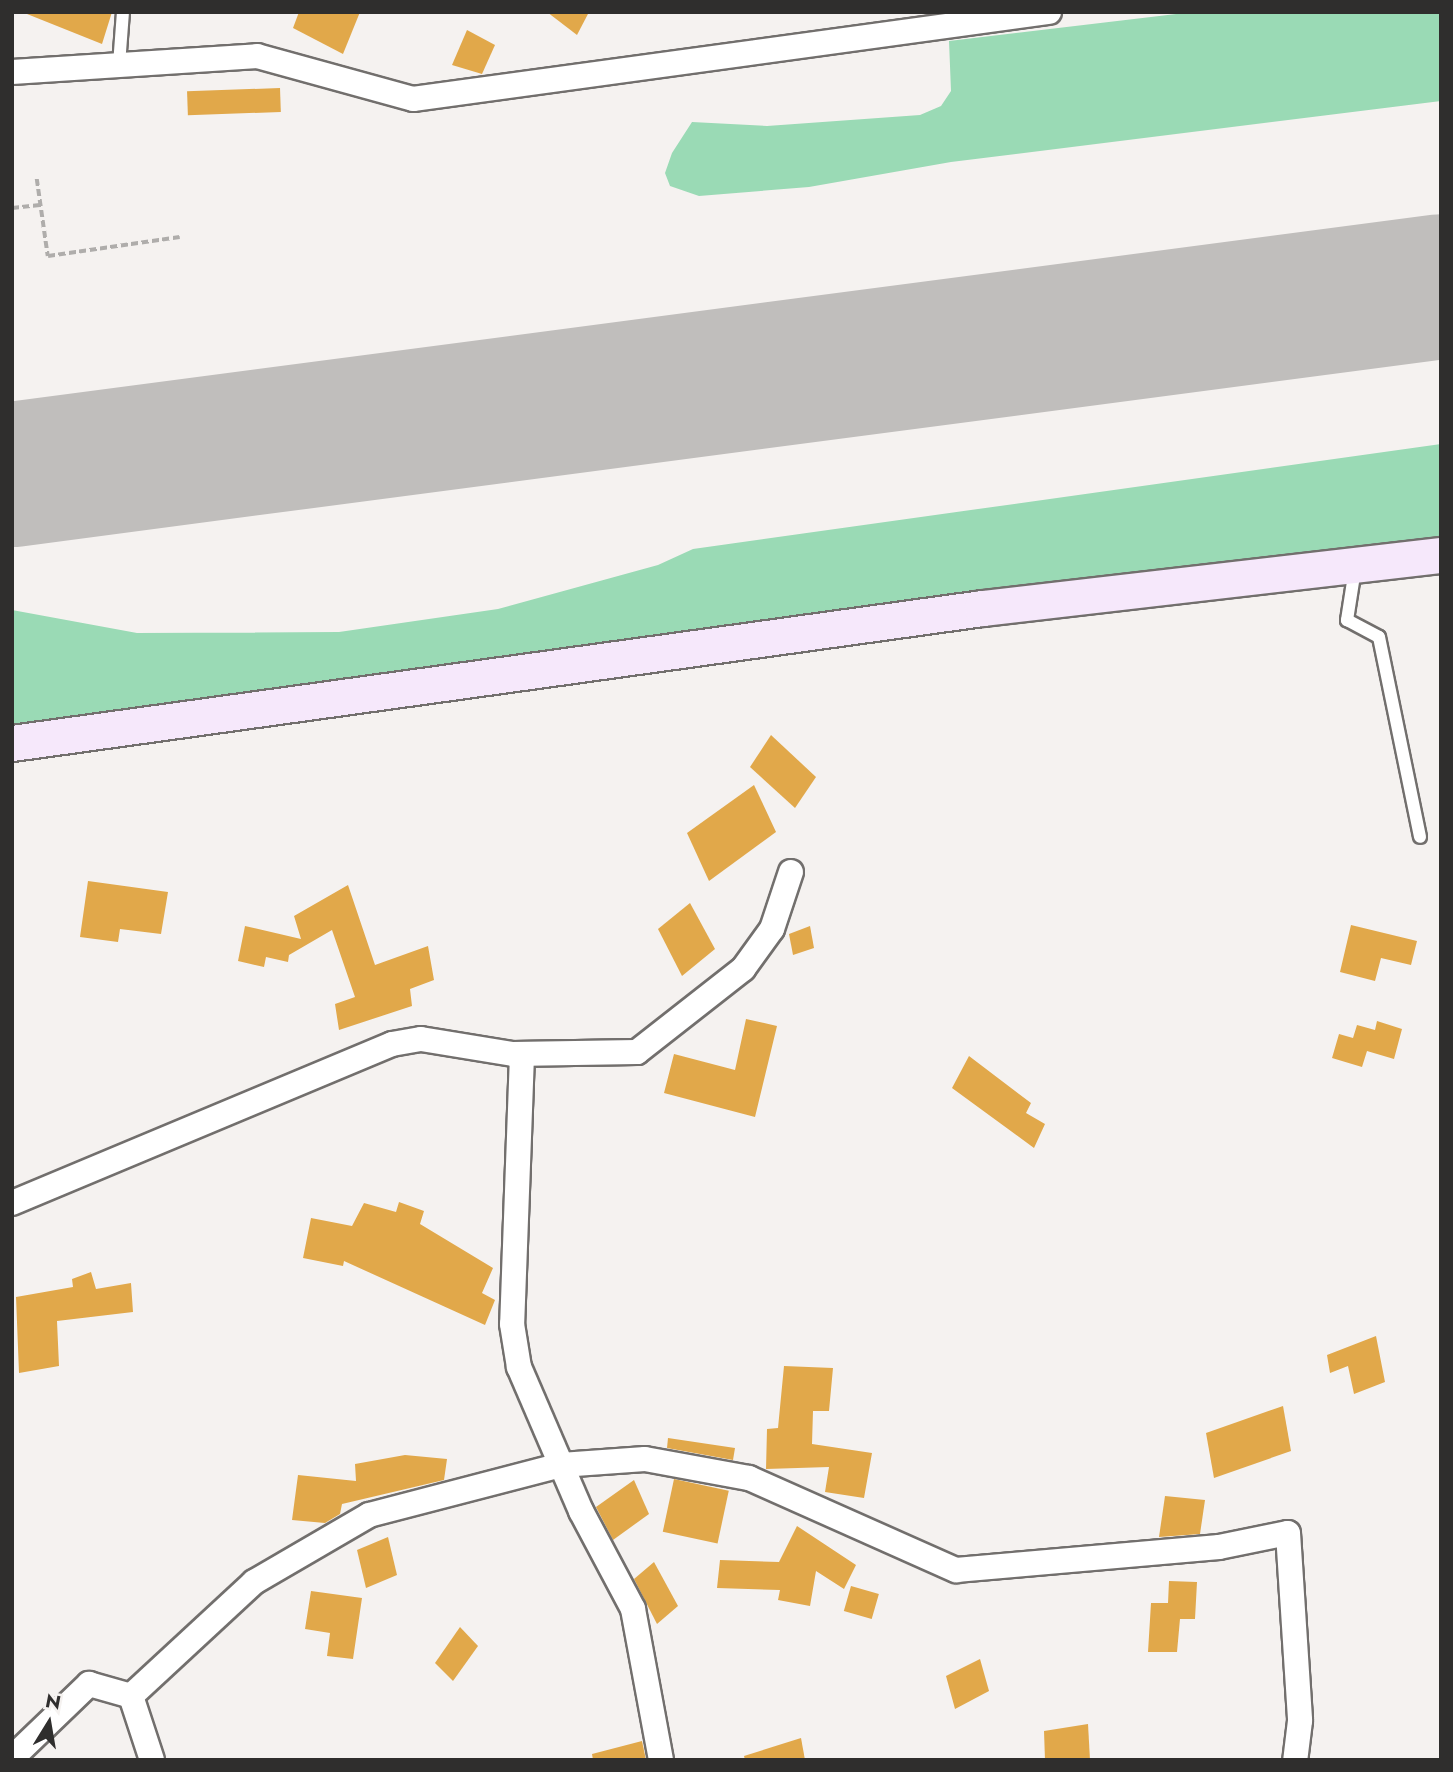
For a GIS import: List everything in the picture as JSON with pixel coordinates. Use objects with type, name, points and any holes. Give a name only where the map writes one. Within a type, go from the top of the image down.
[{"type":"street","points":[[12,72],[257,56],[413,99],[1049,12]]},
{"type":"street","points":[[12,743],[982,608],[1441,555]]},
{"type":"street","points":[[12,1203],[392,1044],[421,1039],[522,1055],[637,1052],[743,969],[772,929],[791,872]]},
{"type":"street","points":[[522,1055],[512,1324],[519,1367],[561,1465],[633,1609],[661,1760]]},
{"type":"street","points":[[131,1696],[254,1582],[369,1515],[561,1465],[645,1459],[749,1478],[956,1570],[1219,1547],[1288,1532],[1300,1721],[1295,1760]]},
{"type":"street","points":[[12,1758],[89,1684],[131,1696]]},
{"type":"street","points":[[131,1696],[152,1760]]},
{"type":"lane","points":[[119,65],[124,12]]},
{"type":"lane","points":[[1356,566],[1347,620],[1379,637],[1420,837]]},
{"type":"path","points":[[37,179],[48,256],[180,237]]},
{"type":"path","points":[[12,208],[40,205]]},
{"type":"green space","points":[[1193,12],[1441,12],[1441,101],[951,162],[809,187],[699,196],[670,186],[665,173],[672,153],[692,122],[767,126],[920,115],[941,106],[951,91],[949,41]]},
{"type":"green space","points":[[1441,444],[1441,545],[12,730],[12,610],[137,633],[339,632],[498,609],[658,565],[693,549]]},
{"type":"building","points":[[22,12],[112,12],[102,44]]},
{"type":"building","points":[[299,12],[360,12],[343,54],[293,28]]},
{"type":"building","points":[[547,12],[589,12],[577,35]]},
{"type":"building","points":[[467,30],[495,45],[482,74],[452,65]]},
{"type":"building","points":[[280,88],[281,112],[188,115],[187,91]]},
{"type":"building","points":[[771,735],[816,777],[795,808],[750,767]]},
{"type":"building","points":[[754,785],[776,832],[709,881],[687,833]]},
{"type":"building","points":[[88,881],[168,892],[161,934],[120,929],[118,942],[80,937]]},
{"type":"building","points":[[348,885],[375,965],[428,946],[434,980],[410,989],[412,1006],[339,1030],[335,1004],[355,997],[332,930],[289,955],[288,962],[266,957],[264,967],[238,961],[245,926],[301,939],[294,916]]},
{"type":"building","points":[[690,903],[715,949],[682,976],[658,929]]},
{"type":"building","points":[[1351,925],[1417,941],[1411,965],[1381,958],[1375,981],[1340,972]]},
{"type":"building","points":[[810,926],[814,948],[793,955],[789,934]]},
{"type":"building","points":[[746,1019],[777,1026],[755,1117],[664,1093],[674,1054],[735,1070]]},
{"type":"building","points":[[1377,1021],[1402,1029],[1394,1059],[1367,1051],[1362,1067],[1332,1058],[1339,1034],[1353,1038],[1357,1025],[1375,1030]]},
{"type":"building","points":[[969,1056],[1031,1103],[1026,1113],[1045,1124],[1034,1148],[952,1088]]},
{"type":"building","points":[[399,1202],[424,1211],[420,1224],[493,1268],[482,1293],[495,1300],[485,1325],[344,1261],[343,1266],[303,1258],[311,1218],[352,1226],[364,1203],[396,1212]]},
{"type":"building","points":[[91,1272],[96,1289],[131,1283],[133,1312],[57,1321],[59,1366],[19,1373],[16,1297],[73,1287],[72,1279]]},
{"type":"building","points":[[1376,1336],[1385,1382],[1354,1394],[1348,1366],[1330,1373],[1327,1355]]},
{"type":"building","points":[[784,1366],[833,1368],[829,1411],[813,1411],[812,1444],[872,1453],[864,1498],[825,1492],[829,1467],[766,1469],[767,1429],[778,1428]]},
{"type":"building","points":[[1283,1406],[1291,1451],[1214,1478],[1206,1433]]},
{"type":"building","points":[[668,1438],[735,1448],[733,1460],[667,1448]]},
{"type":"building","points":[[405,1455],[447,1459],[444,1480],[342,1504],[340,1514],[325,1523],[292,1520],[298,1475],[356,1481],[355,1464]]},
{"type":"building","points":[[674,1479],[729,1491],[718,1543],[663,1532]]},
{"type":"building","points":[[634,1480],[649,1514],[613,1540],[596,1507]]},
{"type":"building","points":[[1165,1496],[1205,1500],[1200,1534],[1159,1537]]},
{"type":"building","points":[[797,1526],[856,1565],[844,1589],[816,1571],[810,1606],[778,1600],[780,1590],[717,1588],[720,1560],[779,1562]]},
{"type":"building","points":[[388,1537],[397,1575],[366,1588],[357,1550]]},
{"type":"building","points":[[654,1562],[678,1606],[657,1624],[634,1579]]},
{"type":"building","points":[[1169,1581],[1197,1582],[1195,1619],[1180,1619],[1177,1652],[1148,1652],[1151,1603],[1168,1603]]},
{"type":"building","points":[[851,1586],[879,1594],[872,1619],[844,1611]]},
{"type":"building","points":[[311,1591],[362,1598],[353,1659],[327,1656],[330,1633],[305,1629]]},
{"type":"building","points":[[460,1627],[478,1646],[453,1681],[435,1663]]},
{"type":"building","points":[[980,1659],[989,1691],[955,1709],[946,1676]]},
{"type":"building","points":[[1088,1724],[1090,1760],[1045,1760],[1044,1731]]},
{"type":"building","points":[[801,1738],[805,1760],[745,1760],[744,1756]]},
{"type":"building","points":[[642,1741],[646,1760],[593,1760],[592,1754]]},
{"type":"runway","points":[[12,474],[1441,286]]}]
